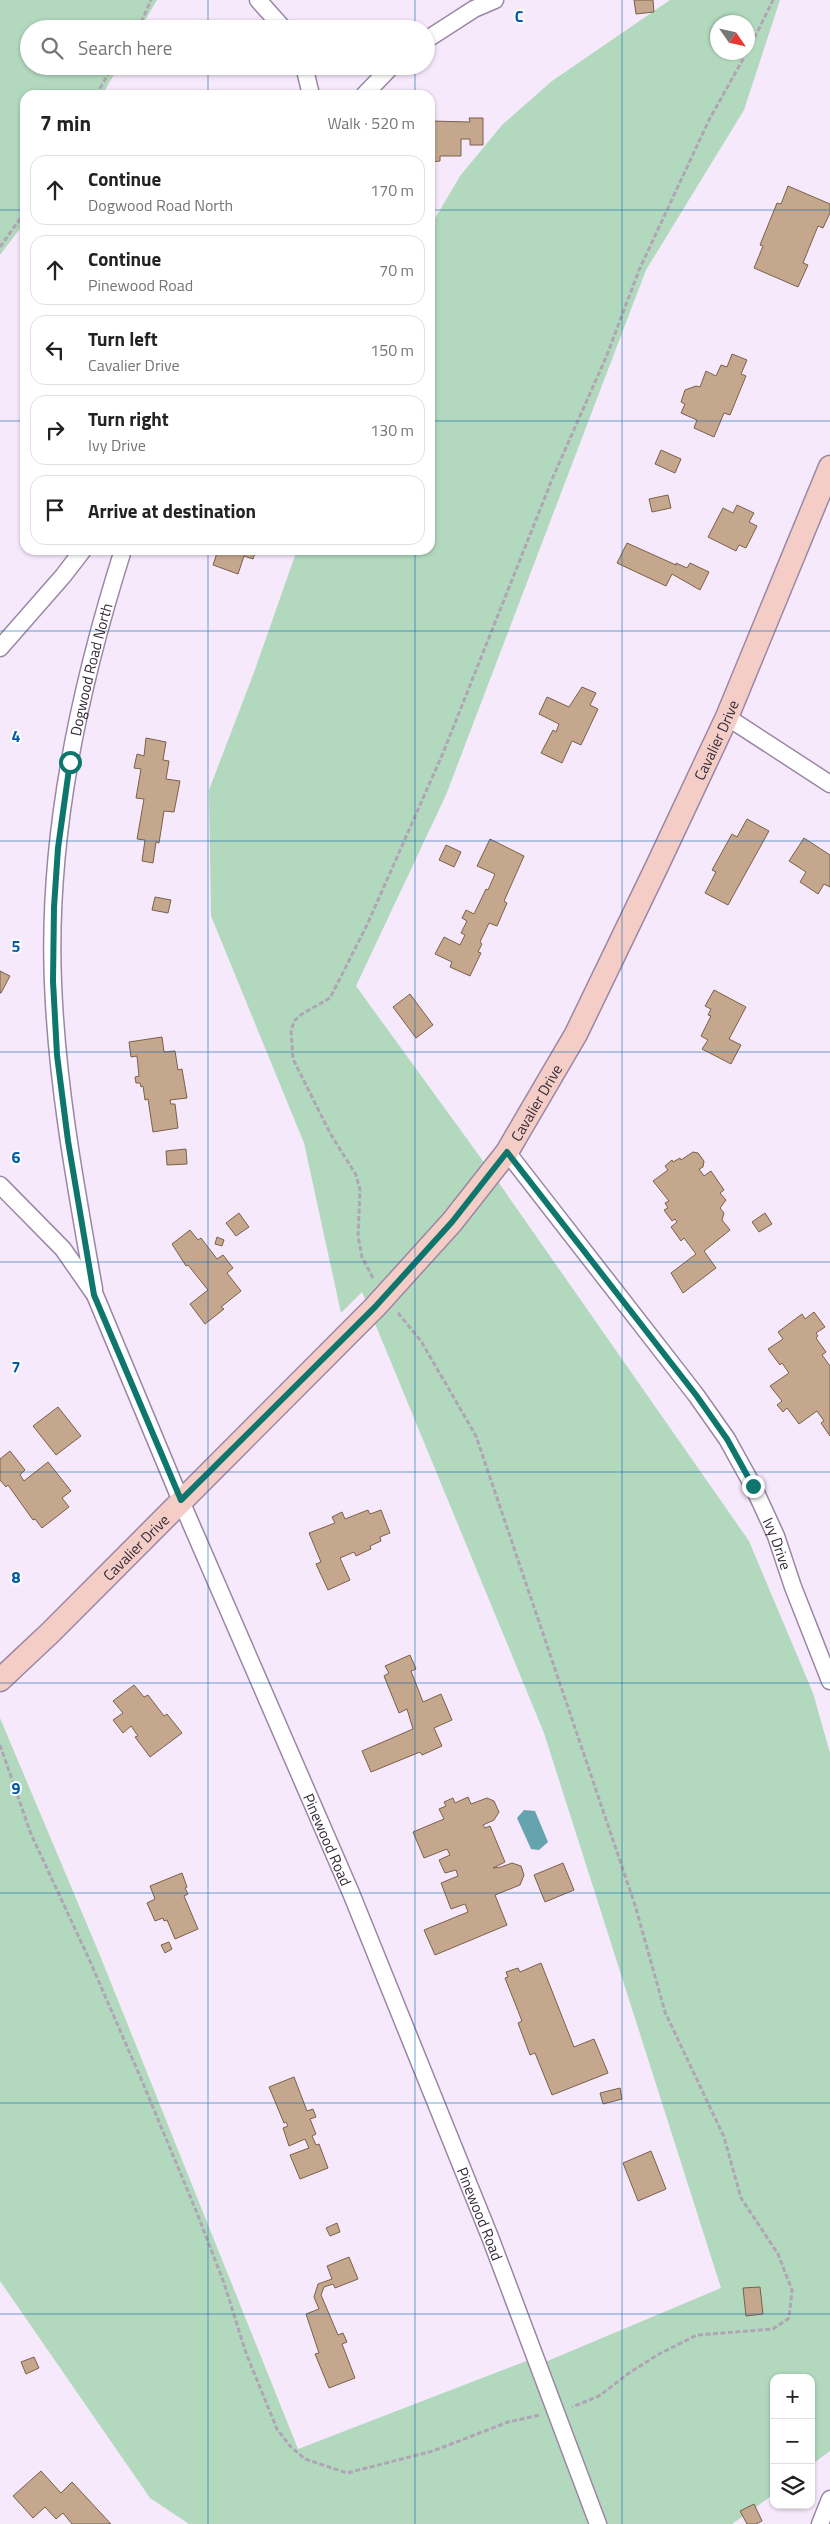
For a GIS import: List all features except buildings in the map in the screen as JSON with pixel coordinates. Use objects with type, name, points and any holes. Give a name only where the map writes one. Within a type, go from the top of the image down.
[{"type":"street","points":[[258,0],[276,20]]},
{"type":"street","points":[[435,34],[474,10],[495,0]]},
{"type":"street","points":[[306,75],[311,90]]},
{"type":"street","points":[[369,90],[383,75]]},
{"type":"street","name":"Cavalier Drive","points":[[0,1680],[51,1632],[385,1296],[452,1222],[507,1152],[576,1034],[727,716],[830,467]]},
{"type":"street","points":[[0,648],[79,555]]},
{"type":"street","name":"Dogwood Road North","points":[[94,1295],[68,1141],[57,1055],[53,981],[54,907],[58,848],[74,743],[89,665],[122,555]]},
{"type":"street","points":[[727,716],[830,784]]},
{"type":"street","name":"Ivy Drive","points":[[507,1152],[696,1395],[727,1439],[753,1486],[776,1536],[793,1587],[829,1677]]},
{"type":"street","name":"Pinewood Road","points":[[0,1185],[63,1249],[94,1295],[351,1893],[490,2237],[598,2524]]},
{"type":"street","points":[[820,2524],[830,2499]]},
{"type":"path","points":[[142,20],[151,0]]},
{"type":"path","points":[[755,36],[773,0]]},
{"type":"path","points":[[0,1745],[31,1834],[89,1958],[197,2213],[250,2362],[278,2429],[290,2446],[305,2459],[348,2473],[432,2451],[508,2422],[555,2412],[600,2396],[644,2363],[697,2334],[773,2329],[789,2318],[792,2290],[778,2254],[741,2198],[724,2137],[666,2012],[635,1905],[476,1436],[421,1341],[377,1287],[362,1257],[358,1236],[360,1190],[356,1175],[330,1133],[293,1059],[290,1031],[294,1021],[302,1014],[330,998],[377,902],[443,753],[554,477],[607,355],[642,262],[709,120],[743,60]]},
{"type":"path","points":[[99,90],[108,75]]},
{"type":"path","points":[[0,247],[20,219]]},
{"type":"green space","points":[[0,0],[157,0],[145,20],[20,20],[20,75],[114,75],[105,90],[20,90],[20,229],[0,255]]},
{"type":"green space","points":[[670,0],[780,0],[744,110],[646,270],[446,795],[356,986],[499,1183],[749,1541],[813,1693],[830,1753],[830,2451],[815,2462],[815,2374],[770,2374],[770,2497],[732,2524],[189,2524],[150,2498],[0,2281],[0,1718],[99,1953],[298,2449],[542,2355],[545,2362],[721,2288],[544,1733],[362,1292],[341,1313],[304,1143],[211,916],[209,790],[253,675],[295,555],[435,555],[435,218],[460,176],[502,125],[552,81]]},
{"type":"water","points":[[524,1810],[535,1811],[548,1842],[539,1850],[531,1849],[517,1818]]},
{"type":"route","points":[[70,762],[58,848],[54,907],[53,981],[57,1055],[68,1141],[94,1295],[181,1500],[375,1307],[452,1222],[507,1152],[696,1395],[727,1439],[753,1486]]}]
